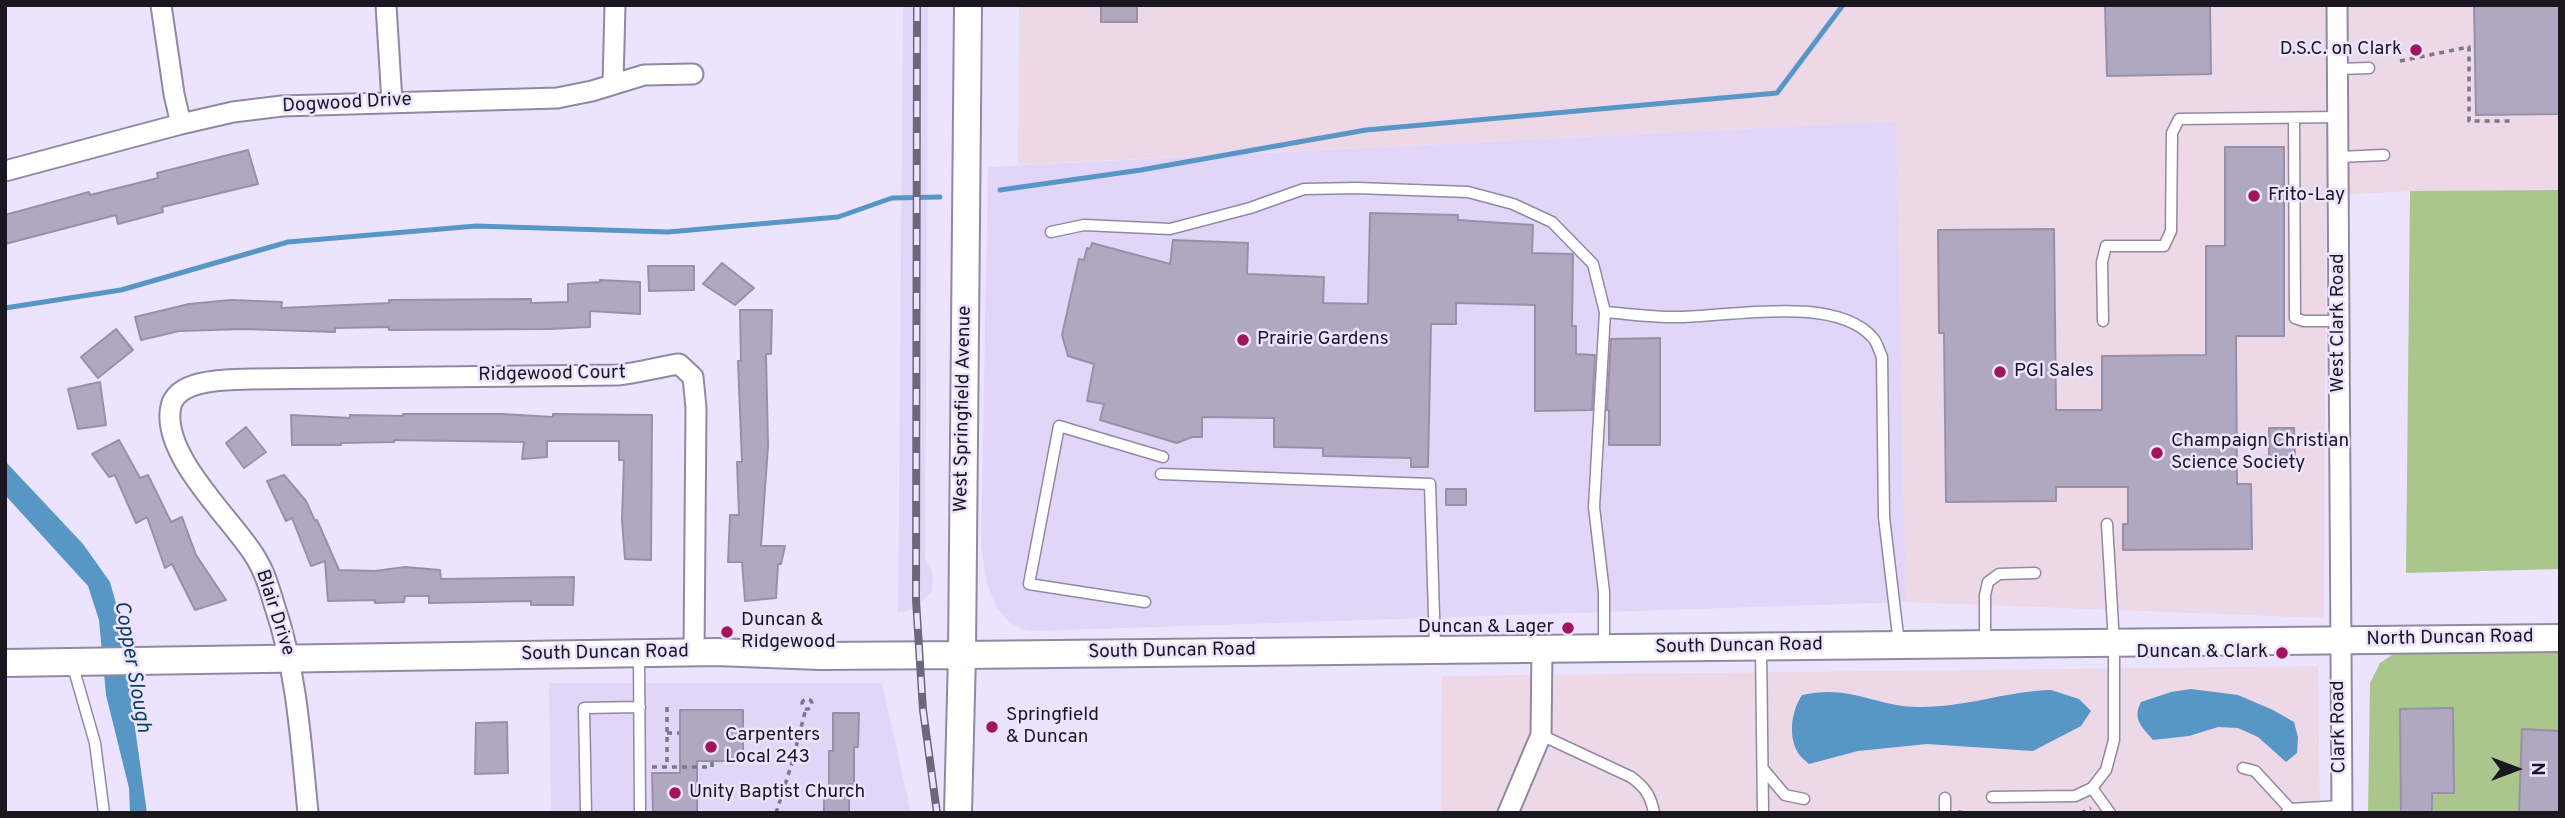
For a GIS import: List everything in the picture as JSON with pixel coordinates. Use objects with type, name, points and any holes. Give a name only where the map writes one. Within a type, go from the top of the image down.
[{"type":"main road","name":"West Springfield Avenue","points":[[958,813],[968,5]]},
{"type":"main road","name":"North Duncan Road","points":[[2339,641],[2560,638]]},
{"type":"main road","name":"South Duncan Road","points":[[5,663],[694,653],[962,655],[2339,641]]},
{"type":"street","points":[[161,5],[173,94],[181,124]]},
{"type":"street","points":[[386,5],[392,102]]},
{"type":"street","points":[[613,85],[615,5]]},
{"type":"street","name":"West Clark Road","points":[[2337,5],[2339,641]]},
{"type":"street","name":"Dogwood Drive","points":[[5,171],[233,112],[282,106],[557,98],[578,95],[644,75],[693,74]]},
{"type":"street","name":"Ridgewood Court","points":[[175,397],[191,386],[214,381],[618,375],[649,372],[654,368],[679,364],[693,377],[696,408],[694,653]]},
{"type":"street","name":"Blair Drive","points":[[175,397],[170,412],[172,431],[179,451],[254,555],[264,573],[283,629],[294,684],[308,813]]},
{"type":"street","name":"Clark Road","points":[[2339,641],[2342,809]]},
{"type":"street","points":[[1508,813],[1541,735],[1542,649]]},
{"type":"lane","points":[[2339,69],[2369,68]]},
{"type":"lane","points":[[2103,321],[2102,262],[2106,246],[2164,246],[2171,231],[2172,133],[2179,119],[2339,117]]},
{"type":"lane","points":[[2294,118],[2295,318],[2304,321],[2339,321]]},
{"type":"lane","points":[[2339,157],[2384,155]]},
{"type":"lane","points":[[1051,232],[1084,225],[1170,229],[1250,208],[1304,189],[1468,192],[1513,204],[1552,222],[1594,264],[1605,312],[1594,507],[1604,592],[1604,648]]},
{"type":"lane","points":[[1605,312],[1678,317],[1791,312],[1819,314],[1856,323],[1875,339],[1882,357],[1885,517],[1899,645]]},
{"type":"lane","points":[[1145,602],[1029,584],[1059,426],[1163,457]]},
{"type":"lane","points":[[1161,474],[1430,484],[1435,650]]},
{"type":"lane","points":[[1992,797],[2076,796],[2092,788],[2106,769],[2114,740],[2114,643],[2108,524]]},
{"type":"lane","points":[[1985,644],[1985,595],[1988,582],[1999,574],[2035,573]]},
{"type":"lane","points":[[1761,646],[1763,813]]},
{"type":"lane","points":[[639,655],[640,813]]},
{"type":"lane","points":[[72,662],[94,743],[104,813]]},
{"type":"lane","points":[[586,813],[584,708],[640,707]]},
{"type":"lane","points":[[1541,735],[1643,785],[1651,799],[1654,813]]},
{"type":"lane","points":[[2243,768],[2255,771],[2288,811],[2342,809]]},
{"type":"lane","points":[[1763,769],[1774,786],[1785,795],[1804,799]]},
{"type":"lane","points":[[2092,788],[2110,813]]},
{"type":"lane","points":[[1945,798],[1945,813]]},
{"type":"path","points":[[2400,61],[2469,47],[2469,121],[2510,121]]},
{"type":"path","points":[[667,707],[667,766]]},
{"type":"path","points":[[776,813],[806,708]]},
{"type":"path","points":[[667,733],[679,733]]},
{"type":"path","points":[[650,767],[712,767],[712,761]]},
{"type":"path","points":[[1957,813],[1969,813]]},
{"type":"shaded area","points":[[903,5],[928,5],[925,560],[933,573],[932,592],[913,609],[898,613]]},
{"type":"shaded area","points":[[1019,5],[2560,5],[2560,190],[2410,191],[2326,196],[2324,618],[1906,602],[1896,121],[1018,165]]},
{"type":"shaded area","points":[[1896,121],[1906,602],[1035,631],[1022,629],[1009,622],[997,608],[987,584],[981,545],[988,167]]},
{"type":"shaded area","points":[[2318,666],[2320,813],[1441,813],[1442,676]]},
{"type":"shaded area","points":[[549,683],[882,683],[911,813],[551,813]]},
{"type":"green space","points":[[2560,190],[2560,569],[2406,573],[2410,191]]},
{"type":"green space","points":[[2560,648],[2560,813],[2368,813],[2370,683],[2380,663],[2395,653]]},
{"type":"water","points":[[5,461],[83,544],[110,582],[119,614],[147,813],[130,813],[129,788],[106,695],[99,620],[88,586],[5,495]]},
{"type":"water","points":[[2191,689],[2238,695],[2294,722],[2298,737],[2297,753],[2286,762],[2258,737],[2238,728],[2218,727],[2189,736],[2153,740],[2138,718],[2141,702],[2171,692]]},
{"type":"water","points":[[2051,690],[2079,699],[2091,711],[2081,726],[2033,751],[1927,744],[1858,751],[1809,764],[1798,753],[1794,744],[1794,715],[1802,695],[1834,692],[1902,706],[1935,707]]},
{"type":"building","points":[[1101,5],[1137,5],[1137,22],[1101,22]]},
{"type":"building","points":[[2105,5],[2210,5],[2211,74],[2107,76]]},
{"type":"building","points":[[2474,5],[2560,5],[2560,114],[2476,115]]},
{"type":"building","points":[[2225,147],[2284,147],[2284,336],[2236,336],[2237,484],[2251,484],[2252,549],[2123,550],[2123,524],[2128,524],[2128,487],[2056,487],[2056,501],[1946,502],[1944,333],[1939,333],[1938,230],[2054,229],[2056,410],[2102,410],[2102,356],[2206,355],[2206,246],[2225,246]]},
{"type":"building","points":[[248,150],[258,184],[162,207],[163,212],[118,224],[116,215],[5,244],[5,215],[89,192],[90,195],[158,178],[157,173]]},
{"type":"building","name":"Prairie Gardens","points":[[1370,213],[1458,215],[1458,220],[1533,225],[1532,253],[1573,254],[1572,326],[1576,326],[1576,354],[1595,355],[1592,410],[1535,411],[1535,305],[1456,303],[1456,324],[1431,324],[1428,467],[1411,467],[1411,458],[1323,456],[1323,448],[1274,447],[1274,418],[1202,417],[1202,437],[1192,437],[1177,443],[1100,420],[1104,404],[1087,401],[1094,364],[1068,356],[1062,335],[1079,259],[1084,260],[1087,248],[1090,249],[1092,243],[1170,264],[1173,240],[1248,243],[1247,274],[1324,277],[1323,303],[1368,304]]},
{"type":"building","points":[[722,263],[754,288],[735,305],[703,284]]},
{"type":"building","points":[[648,266],[694,266],[694,290],[649,291]]},
{"type":"building","points":[[600,280],[640,282],[640,314],[590,311],[590,327],[389,330],[389,327],[335,328],[335,332],[244,329],[179,331],[141,340],[135,317],[189,304],[231,300],[282,302],[281,308],[389,303],[389,300],[531,299],[531,303],[568,302],[568,284]]},
{"type":"building","points":[[740,310],[772,310],[771,354],[766,354],[768,446],[761,546],[785,546],[781,564],[778,564],[776,598],[745,601],[742,562],[728,562],[730,515],[739,515],[737,462],[742,462],[738,361],[741,361]]},
{"type":"building","points":[[116,329],[133,350],[98,378],[81,357]]},
{"type":"building","points":[[1660,338],[1660,445],[1609,445],[1607,410],[1611,339]]},
{"type":"building","points":[[100,382],[106,425],[78,429],[68,389]]},
{"type":"building","points":[[553,414],[652,415],[651,560],[625,559],[622,520],[624,460],[619,460],[619,441],[547,441],[547,457],[522,459],[524,442],[394,440],[341,445],[292,445],[291,415],[350,418],[350,415],[553,417]]},
{"type":"building","points":[[246,427],[266,452],[244,468],[226,443]]},
{"type":"building","points":[[2269,428],[2294,428],[2295,460],[2269,460]]},
{"type":"building","points":[[119,440],[140,478],[148,475],[171,522],[182,517],[196,555],[226,600],[195,610],[172,564],[165,568],[147,517],[136,523],[115,475],[109,477],[92,454]]},
{"type":"building","points":[[284,475],[306,501],[315,521],[317,520],[339,570],[375,571],[405,567],[440,570],[441,579],[574,577],[573,605],[531,605],[531,601],[429,603],[429,596],[405,596],[404,602],[328,601],[325,561],[311,566],[292,518],[286,521],[267,481]]},
{"type":"building","points":[[1446,489],[1466,489],[1466,505],[1446,505]]},
{"type":"building","points":[[2453,708],[2454,793],[2432,793],[2432,813],[2401,813],[2400,709]]},
{"type":"building","name":"Carpenters Local 243","points":[[680,710],[743,710],[743,761],[697,761],[697,813],[653,813],[652,773],[680,773]]},
{"type":"building","points":[[833,713],[859,713],[858,747],[854,747],[854,784],[849,784],[849,813],[824,813],[824,787],[829,787],[829,751],[833,751]]},
{"type":"building","points":[[507,722],[508,773],[475,774],[476,723]]},
{"type":"building","points":[[2522,729],[2560,731],[2560,813],[2519,813]]},
{"type":"waterway","points":[[1000,190],[1141,170],[1366,130],[1777,93],[1843,5]]},
{"type":"waterway","points":[[5,308],[121,290],[288,242],[476,226],[668,232],[838,217],[892,198],[940,197]]},
{"type":"railway","points":[[917,5],[916,600],[923,710],[937,813]]},
{"type":"place","name":"D.S.C. on Clark","points":[[2416,50]]},
{"type":"place","name":"Frito-Lay","points":[[2254,196]]},
{"type":"place","name":"Prairie Gardens","points":[[1243,340]]},
{"type":"place","name":"PGI Sales","points":[[2000,372]]},
{"type":"place","name":"Champaign Christian Science Society","points":[[2157,453]]},
{"type":"place","name":"Duncan & Lager","points":[[1568,628]]},
{"type":"place","name":"Duncan & Ridgewood","points":[[727,632]]},
{"type":"place","name":"Duncan & Clark","points":[[2282,653]]},
{"type":"place","name":"Springfield & Duncan","points":[[992,727]]},
{"type":"place","name":"Carpenters Local 243","points":[[711,747]]},
{"type":"place","name":"Unity Baptist Church","points":[[675,793]]},
{"type":"water label","name":"Copper Slough","points":[[131,667]]}]
